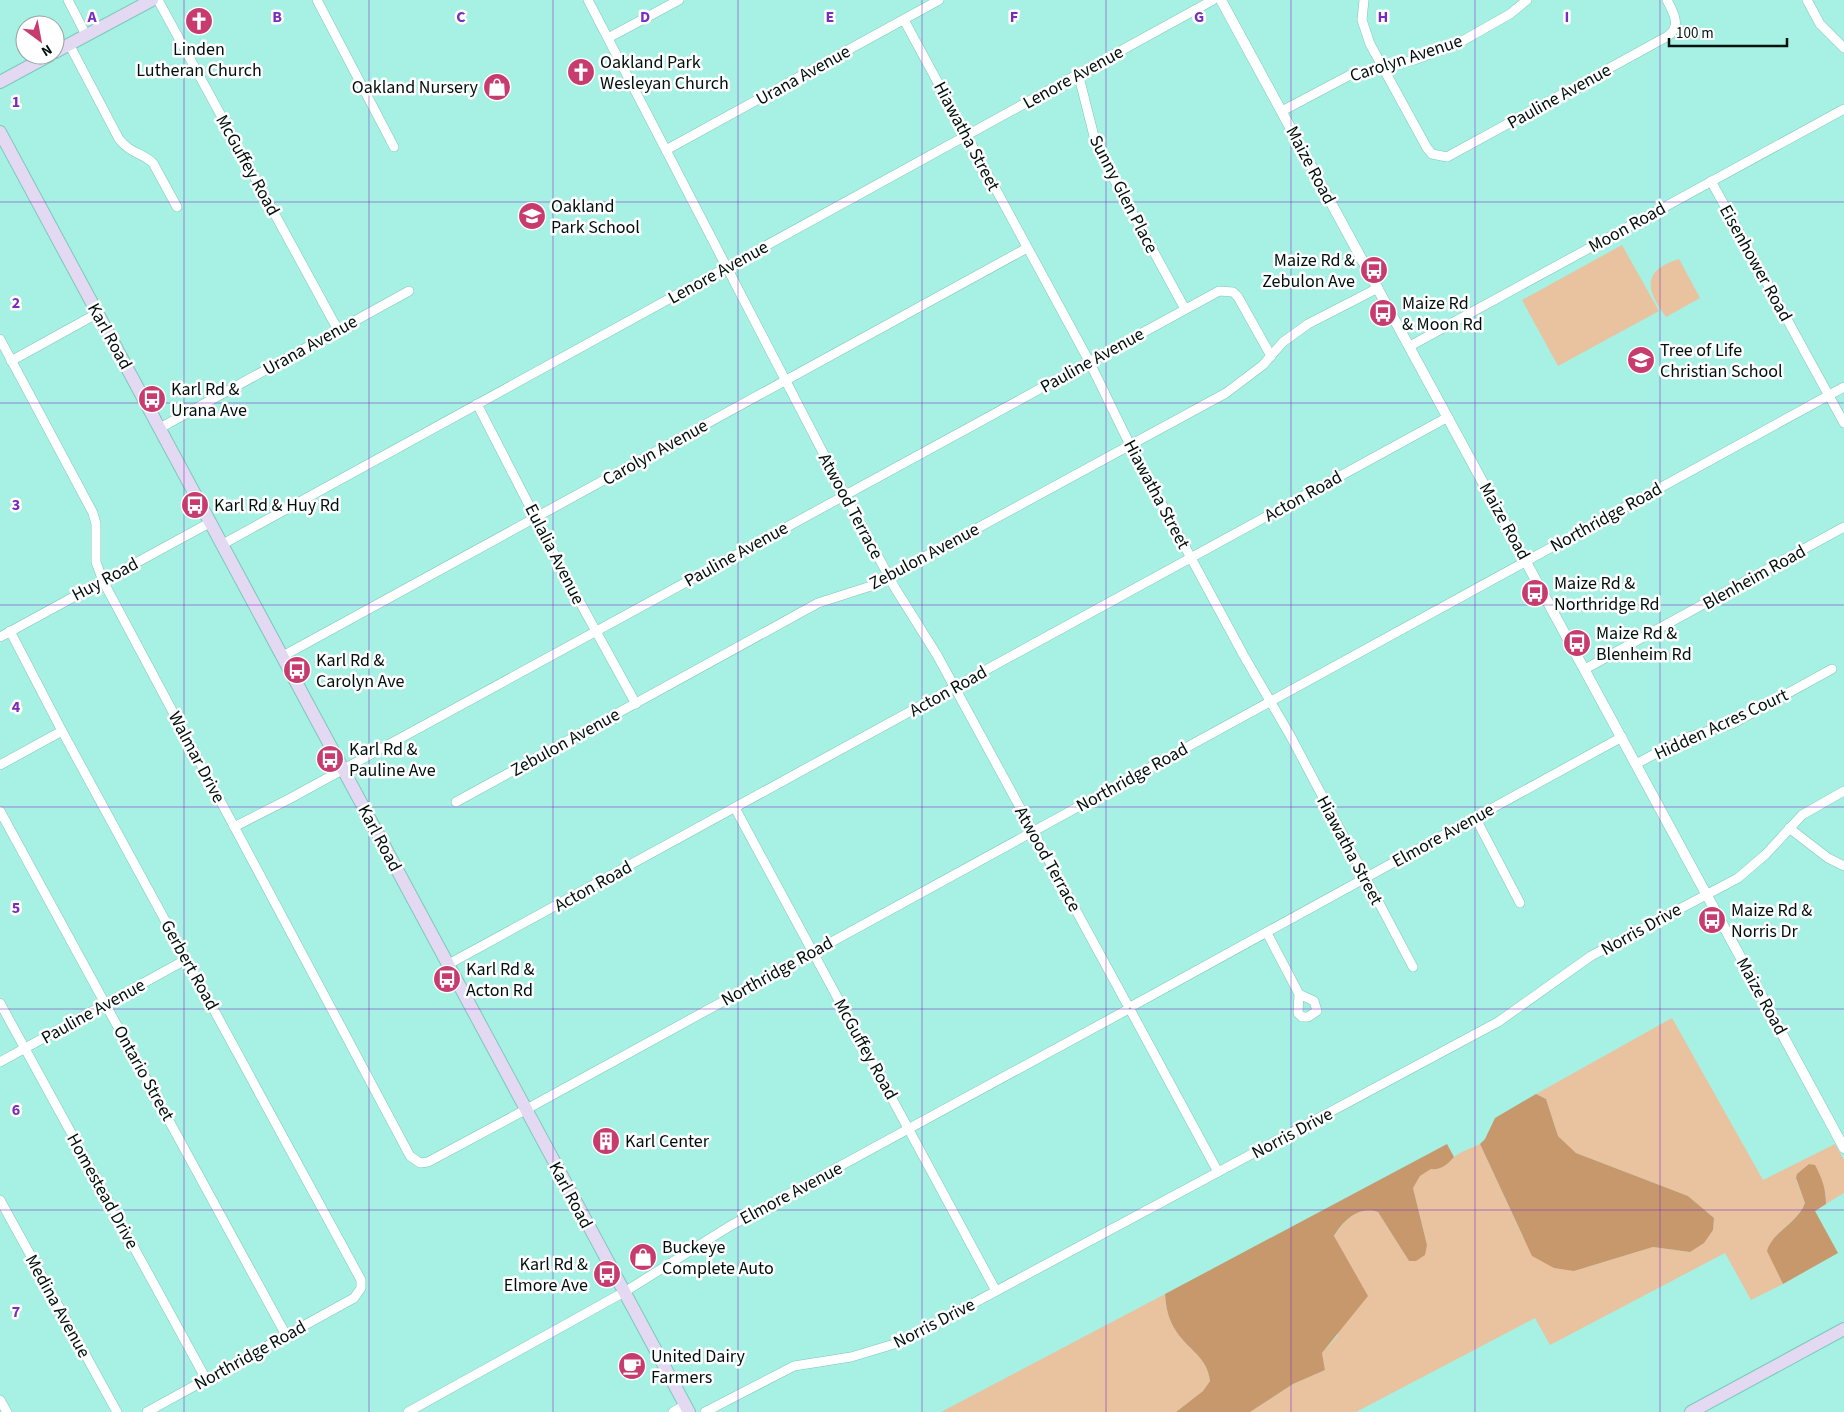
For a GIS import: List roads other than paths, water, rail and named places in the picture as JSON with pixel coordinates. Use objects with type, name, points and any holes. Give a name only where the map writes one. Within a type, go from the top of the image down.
[{"type":"main road","points":[[65,46],[152,0]]},
{"type":"main road","points":[[0,82],[31,65]]},
{"type":"main road","name":"Karl Road","points":[[0,132],[687,1409]]},
{"type":"main road","points":[[1691,1412],[1844,1329]]},
{"type":"street","points":[[68,0],[86,35]]},
{"type":"street","name":"McGuffey Road","points":[[158,0],[338,330]]},
{"type":"street","points":[[317,0],[394,147]]},
{"type":"street","name":"Atwood Terrace","points":[[588,0],[889,577],[919,624],[954,687],[1218,1172]]},
{"type":"street","points":[[608,38],[679,0]]},
{"type":"street","name":"Urana Avenue","points":[[666,150],[939,0]]},
{"type":"street","name":"Lenore Avenue","points":[[223,544],[1213,0]]},
{"type":"street","name":"Maize Road","points":[[1221,0],[1844,1148]]},
{"type":"street","points":[[1364,0],[1362,20],[1370,44],[1382,66]]},
{"type":"street","name":"Carolyn Avenue","points":[[1282,112],[1350,75],[1414,60],[1456,44],[1510,14],[1527,0]]},
{"type":"street","name":"Pauline Avenue","points":[[1382,66],[1427,148],[1432,154],[1440,157],[1453,155],[1672,33],[1675,29],[1676,21],[1667,0]]},
{"type":"street","points":[[1807,0],[1820,24],[1844,48]]},
{"type":"street","name":"Hiawatha Street","points":[[904,20],[1089,361],[1130,445],[1291,738],[1413,967]]},
{"type":"street","points":[[69,44],[119,139],[128,150],[148,158],[177,207]]},
{"type":"street","name":"Sunny Glen Place","points":[[1078,74],[1097,148],[1185,309]]},
{"type":"street","name":"Moon Road","points":[[1410,346],[1844,109]]},
{"type":"street","name":"Eisenhower Road","points":[[1712,181],[1844,423]]},
{"type":"street","name":"Carolyn Avenue","points":[[283,656],[1027,248]]},
{"type":"street","name":"Zebulon Avenue","points":[[456,802],[818,603],[862,590],[889,577],[1226,393],[1263,365],[1283,342],[1308,324],[1378,288]]},
{"type":"street","name":"Urana Avenue","points":[[160,428],[408,291]]},
{"type":"street","name":"Pauline Avenue","points":[[234,827],[596,632],[1219,291],[1233,292],[1238,297],[1271,356]]},
{"type":"street","points":[[12,361],[98,313]]},
{"type":"street","name":"Walmar Drive","points":[[0,340],[93,514],[96,524],[96,562],[103,581],[410,1156],[420,1163]]},
{"type":"street","name":"Northridge Road","points":[[420,1163],[428,1162],[525,1110],[1844,387]]},
{"type":"street","name":"Eulalia Avenue","points":[[477,404],[535,518],[636,704]]},
{"type":"street","name":"Acton Road","points":[[448,965],[1448,417]]},
{"type":"street","name":"Huy Road","points":[[0,637],[211,522]]},
{"type":"street","name":"Blenheim Road","points":[[1585,669],[1844,527]]},
{"type":"street","name":"Gerbert Road","points":[[10,631],[62,731],[358,1272],[361,1288],[354,1298]]},
{"type":"street","name":"Hidden Acres Court","points":[[1636,764],[1685,738],[1732,724],[1832,669]]},
{"type":"street","points":[[0,766],[62,731]]},
{"type":"street","name":"Elmore Avenue","points":[[408,1412],[623,1292],[730,1226],[1267,934],[1622,737]]},
{"type":"street","name":"Norris Drive","points":[[705,1412],[794,1366],[851,1358],[901,1342],[1498,1022],[1541,993],[1571,968],[1706,893],[1738,878],[1752,867],[1802,815],[1844,791]]},
{"type":"street","name":"McGuffey Road","points":[[735,808],[996,1291]]},
{"type":"street","name":"Ontario Street","points":[[0,811],[286,1335]]},
{"type":"street","points":[[1475,817],[1520,903]]},
{"type":"street","points":[[1789,828],[1813,847],[1844,866]]},
{"type":"street","points":[[1267,934],[1299,994]]},
{"type":"street","name":"Pauline Avenue","points":[[0,1062],[187,959]]},
{"type":"street","name":"Homestead Drive","points":[[0,1003],[206,1379]]},
{"type":"street","name":"Medina Avenue","points":[[0,1200],[117,1412]]},
{"type":"street","name":"Northridge Road","points":[[146,1412],[354,1298]]},
{"type":"street","points":[[0,1400],[7,1412]]},
{"type":"street","points":[[673,1412],[687,1409]]},
{"type":"place","name":"Linden Lutheran Church","points":[[199,21]]},
{"type":"place","name":"Oakland Park Wesleyan Church","points":[[581,72]]},
{"type":"place","name":"Oakland Nursery","points":[[497,87]]},
{"type":"place","name":"Oakland Park School","points":[[532,216]]},
{"type":"place","name":"Maize Rd & Zebulon Ave","points":[[1374,270]]},
{"type":"place","name":"Maize Rd & Moon Rd","points":[[1383,313]]},
{"type":"place","name":"Tree of Life Christian School","points":[[1641,360]]},
{"type":"place","name":"Karl Rd & Urana Ave","points":[[152,399]]},
{"type":"place","name":"Karl Rd & Huy Rd","points":[[195,505]]},
{"type":"place","name":"Maize Rd & Northridge Rd","points":[[1535,593]]},
{"type":"place","name":"Maize Rd & Blenheim Rd","points":[[1577,643]]},
{"type":"place","name":"Karl Rd & Carolyn Ave","points":[[297,670]]},
{"type":"place","name":"Karl Rd & Pauline Ave","points":[[330,759]]},
{"type":"place","name":"Maize Rd & Norris Dr","points":[[1712,920]]},
{"type":"place","name":"Karl Rd & Acton Rd","points":[[447,979]]},
{"type":"place","name":"Karl Center","points":[[606,1141]]},
{"type":"place","name":"Buckeye Complete Auto","points":[[643,1257]]},
{"type":"place","name":"Karl Rd & Elmore Ave","points":[[607,1274]]},
{"type":"place","name":"United Dairy Farmers","points":[[632,1366]]}]
